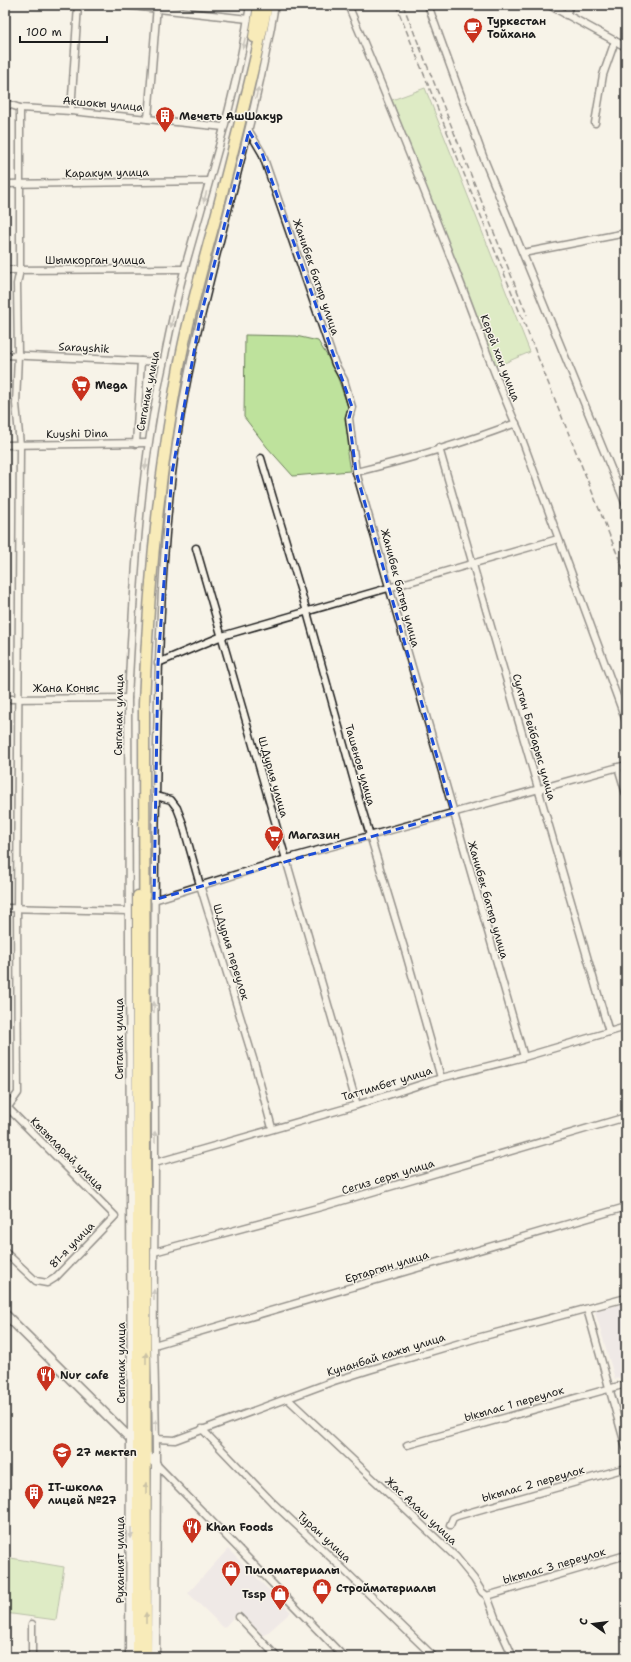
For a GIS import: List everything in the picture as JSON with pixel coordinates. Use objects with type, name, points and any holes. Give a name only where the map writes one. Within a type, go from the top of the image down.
[{"type":"highway","points":[[138,1657],[135,1442],[138,704],[140,628],[144,572],[156,471],[173,365],[189,293],[240,101],[252,47],[259,5]]},
{"type":"highway","points":[[146,1657],[144,704],[151,572],[162,472],[179,366],[195,294],[246,102],[267,5]]},
{"type":"main road","points":[[5,1314],[156,1464],[154,1657]]},
{"type":"main road","name":"Руханият улица","points":[[130,1657],[135,1442]]},
{"type":"street","points":[[71,111],[78,5]]},
{"type":"street","points":[[123,5],[157,7],[248,19]]},
{"type":"street","name":"Сыганак улица","points":[[135,1442],[128,912],[128,698],[134,577],[148,444],[163,362],[185,269],[224,127],[245,38],[250,5]]},
{"type":"street","points":[[275,5],[267,51],[249,131],[200,319],[184,396],[172,473],[163,567],[158,663],[154,900],[154,1345],[156,1464],[344,1657]]},
{"type":"street","name":"Керей хан улица","points":[[348,5],[387,96],[474,317],[501,390],[516,423],[626,721]]},
{"type":"street","points":[[428,5],[484,158],[626,505]]},
{"type":"street","points":[[549,5],[626,47]]},
{"type":"street","points":[[566,15],[570,5]]},
{"type":"street","points":[[148,119],[157,7]]},
{"type":"street","points":[[595,123],[603,75],[615,41]]},
{"type":"street","name":"Акшокы улица","points":[[5,103],[20,108],[71,111],[224,127]]},
{"type":"street","points":[[6,1108],[18,1093],[17,908],[20,445],[16,404],[18,355],[17,284],[20,270],[20,108]]},
{"type":"street","name":"Жанибек батыр улица","points":[[249,131],[262,153],[336,364],[344,380],[352,407],[349,418],[356,472],[524,1057]]},
{"type":"street","name":"Каракум улица","points":[[5,184],[209,182]]},
{"type":"street","points":[[523,253],[626,233]]},
{"type":"street","name":"Шымкорган улица","points":[[5,270],[185,269]]},
{"type":"street","name":"Sarayshik","points":[[5,355],[163,362]]},
{"type":"street","points":[[136,444],[141,361]]},
{"type":"street","points":[[356,472],[398,462],[439,448],[477,438],[516,423]]},
{"type":"street","name":"Kuyshi Dina","points":[[5,445],[148,444]]},
{"type":"street","name":"Султан Бейбарыс улица","points":[[439,448],[609,1032]]},
{"type":"street","name":"Ташенов улица","points":[[261,458],[308,612],[370,836],[441,1078]]},
{"type":"street","points":[[618,484],[626,481]]},
{"type":"street","points":[[158,663],[222,636],[473,565],[558,539]]},
{"type":"street","name":"Ш.Дурия улица","points":[[196,548],[357,1105]]},
{"type":"street","name":"Жана Коныс","points":[[5,699],[128,698]]},
{"type":"street","points":[[154,900],[286,860],[626,765]]},
{"type":"street","points":[[618,767],[626,794]]},
{"type":"street","name":"Ш.Дурия переулок","points":[[156,796],[171,800],[177,808],[255,1064],[272,1128]]},
{"type":"street","points":[[5,908],[128,912]]},
{"type":"street","name":"Таттимбет улица","points":[[155,1163],[272,1128],[357,1105],[441,1078],[524,1057],[626,1027]]},
{"type":"street","name":"Кызыларай улица","points":[[6,1108],[115,1216]]},
{"type":"street","name":"Сегиз серы улица","points":[[154,1252],[321,1207],[626,1117]]},
{"type":"street","name":"Ертаргын улица","points":[[154,1345],[626,1207]]},
{"type":"street","name":"81-я улица","points":[[5,1252],[36,1282],[47,1283],[55,1278],[115,1216]]},
{"type":"street","name":"Кунанбай кажы улица","points":[[156,1438],[175,1440],[334,1381],[477,1338],[626,1298]]},
{"type":"street","points":[[587,1309],[620,1422],[626,1448]]},
{"type":"street","name":"Ыкылас 1 переулок","points":[[408,1445],[626,1384]]},
{"type":"street","name":"Жас Алаш улица","points":[[288,1399],[456,1557],[474,1579],[482,1592],[487,1596],[513,1657]]},
{"type":"street","name":"Туран улица","points":[[202,1429],[272,1502],[434,1657]]},
{"type":"street","name":"Ыкылас 2 переулок","points":[[450,1525],[453,1518],[457,1516],[626,1468]]},
{"type":"street","name":"Ыкылас 3 переулок","points":[[487,1596],[626,1555]]},
{"type":"street","points":[[239,1617],[277,1657]]},
{"type":"street","points":[[32,1624],[32,1657]]},
{"type":"highlighted area","points":[[249,131],[262,153],[352,407],[349,418],[356,472],[453,813],[154,900],[158,663],[172,473],[200,319]]},
{"type":"shaded area","points":[[626,1303],[626,1376],[615,1379],[595,1311]]},
{"type":"shaded area","points":[[228,1549],[291,1612],[264,1636],[239,1611],[224,1628],[188,1593]]},
{"type":"green space","points":[[425,88],[530,352],[495,367],[392,100]]},
{"type":"green space","points":[[245,335],[296,336],[318,341],[334,367],[348,407],[347,418],[351,443],[347,453],[350,471],[293,476],[267,447],[244,417]]},
{"type":"green space","points":[[5,1557],[64,1567],[56,1620],[5,1613]]},
{"type":"railway","points":[[396,5],[626,576]]},
{"type":"railway","points":[[403,5],[527,315]]},
{"type":"place","name":"Туркестан Тойхана","points":[[473,44]]},
{"type":"place","name":"Мечеть АшШакур","points":[[165,133]]},
{"type":"place","name":"Mega","points":[[81,402]]},
{"type":"place","name":"Магазин","points":[[274,852]]},
{"type":"place","name":"Nur cafe","points":[[46,1392]]},
{"type":"place","name":"27 мектеп","points":[[62,1469]]},
{"type":"place","name":"IT-школа лицей №27","points":[[34,1510]]},
{"type":"place","name":"Khan Foods","points":[[192,1544]]},
{"type":"place","name":"Пиломатериалы","points":[[231,1587]]},
{"type":"place","name":"Стройматериалы","points":[[322,1605]]},
{"type":"place","name":"Tssp","points":[[280,1611]]}]
